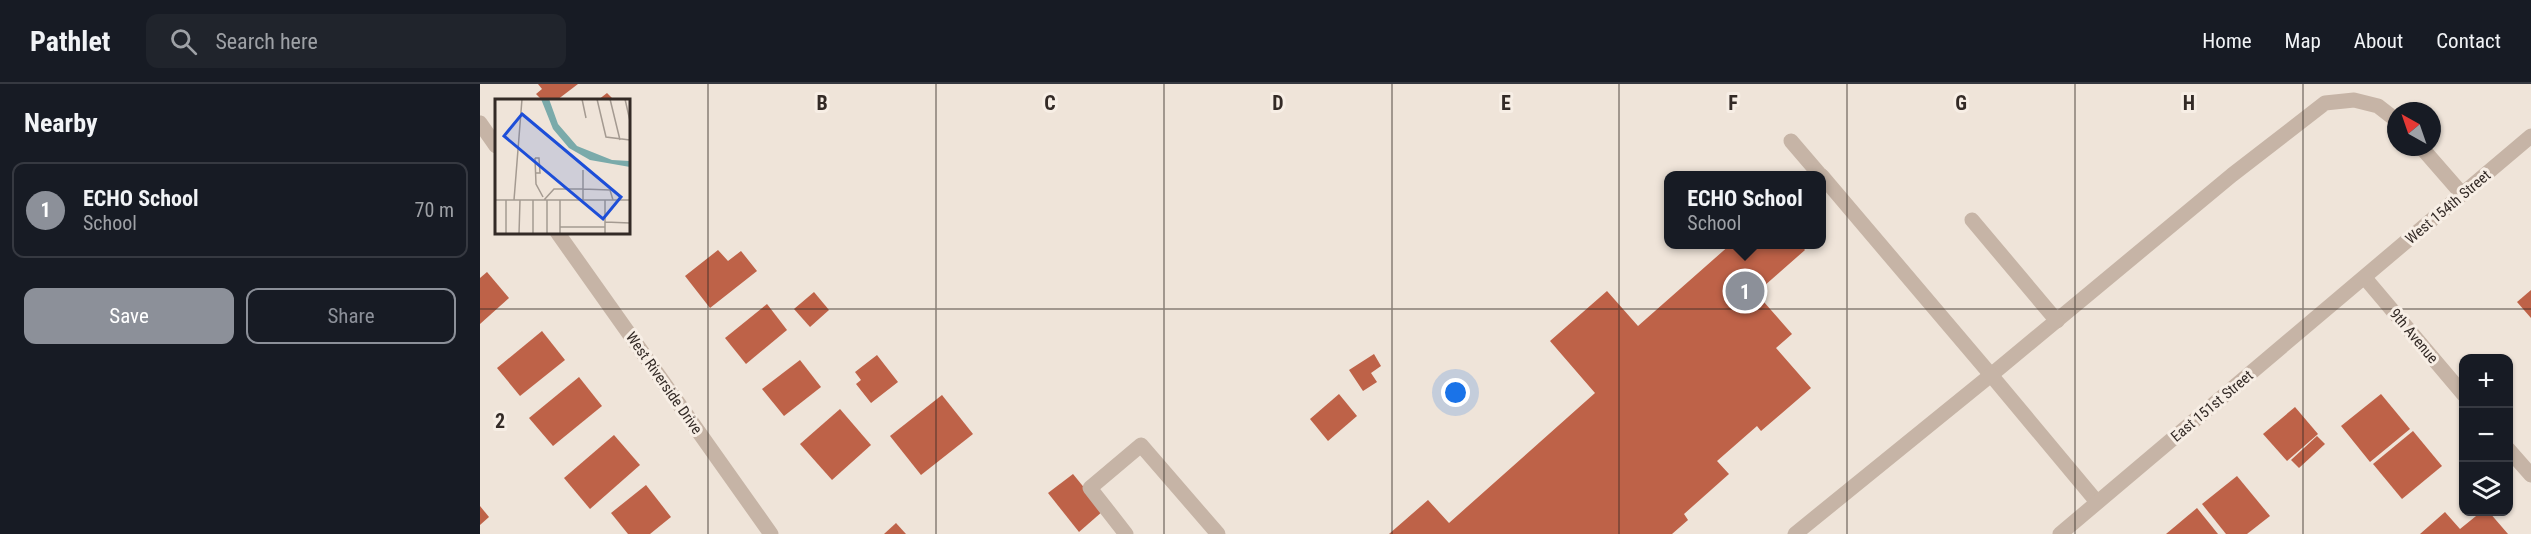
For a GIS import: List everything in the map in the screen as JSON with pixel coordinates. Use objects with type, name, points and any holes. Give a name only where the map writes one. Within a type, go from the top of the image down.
[{"type":"street","points":[[1795,534],[2232,175],[2325,103],[2354,100],[2378,106],[2387,113]]},
{"type":"street","points":[[480,123],[495,145]]},
{"type":"street","name":"West 154th Street","points":[[2365,278],[2531,136]]},
{"type":"street","points":[[1791,141],[1817,171]]},
{"type":"street","points":[[2429,156],[2462,194]]},
{"type":"street","points":[[1826,182],[2097,502]]},
{"type":"street","points":[[1972,220],[2057,321]]},
{"type":"street","name":"West Riverside Drive","points":[[558,234],[771,534]]},
{"type":"street","name":"9th Avenue","points":[[2365,278],[2459,390]]},
{"type":"street","name":"East 151st Street","points":[[2060,534],[2365,278]]},
{"type":"street","points":[[1126,534],[1090,488],[1141,445],[1218,534]]},
{"type":"street","points":[[2513,455],[2531,475]]},
{"type":"building","points":[[538,84],[578,84],[558,99],[541,99],[536,94],[542,89]]},
{"type":"building","points":[[607,93],[613,99],[599,99]]},
{"type":"building","points":[[1725,249],[1804,249],[1756,293],[1792,334],[1776,348],[1811,388],[1761,431],[1757,426],[1717,461],[1729,474],[1684,514],[1688,520],[1672,534],[1389,534],[1428,500],[1449,523],[1595,393],[1550,341],[1607,291],[1638,326]]},
{"type":"building","points":[[718,250],[728,261],[741,251],[757,271],[710,308],[685,276]]},
{"type":"building","points":[[487,272],[509,298],[480,324],[480,278]]},
{"type":"building","points":[[2531,290],[2531,318],[2517,302]]},
{"type":"building","points":[[814,292],[829,310],[810,327],[794,309]]},
{"type":"building","points":[[767,304],[787,330],[746,364],[725,338]]},
{"type":"building","points":[[542,331],[565,360],[520,396],[497,368]]},
{"type":"building","points":[[1374,354],[1381,366],[1371,373],[1377,382],[1363,391],[1349,370]]},
{"type":"building","points":[[877,355],[898,382],[871,403],[856,384],[861,380],[855,372]]},
{"type":"building","points":[[800,360],[821,387],[784,416],[762,389]]},
{"type":"building","points":[[579,377],[602,406],[553,446],[529,418]]},
{"type":"building","points":[[1339,394],[1357,416],[1328,441],[1310,419]]},
{"type":"building","points":[[2381,394],[2410,429],[2370,462],[2341,426]]},
{"type":"building","points":[[942,395],[973,434],[921,475],[890,436]]},
{"type":"building","points":[[2295,407],[2318,434],[2287,461],[2263,434]]},
{"type":"building","points":[[840,409],[871,445],[832,480],[800,444]]},
{"type":"building","points":[[2413,431],[2442,466],[2402,499],[2373,464]]},
{"type":"building","points":[[614,435],[640,465],[590,509],[564,478]]},
{"type":"building","points":[[2317,436],[2325,444],[2299,468],[2291,460]]},
{"type":"building","points":[[1073,474],[1103,511],[1079,532],[1048,493]]},
{"type":"building","points":[[2237,476],[2270,516],[2247,534],[2226,534],[2202,504]]},
{"type":"building","points":[[646,485],[671,517],[650,534],[628,534],[611,513]]},
{"type":"building","points":[[480,506],[489,517],[480,525]]},
{"type":"building","points":[[2197,508],[2218,534],[2166,534]]},
{"type":"building","points":[[2445,512],[2460,529],[2476,516],[2492,516],[2508,534],[2420,534]]},
{"type":"building","points":[[896,523],[906,534],[884,534]]},
{"type":"place","name":"ECHO School","points":[[1745,291]]}]
